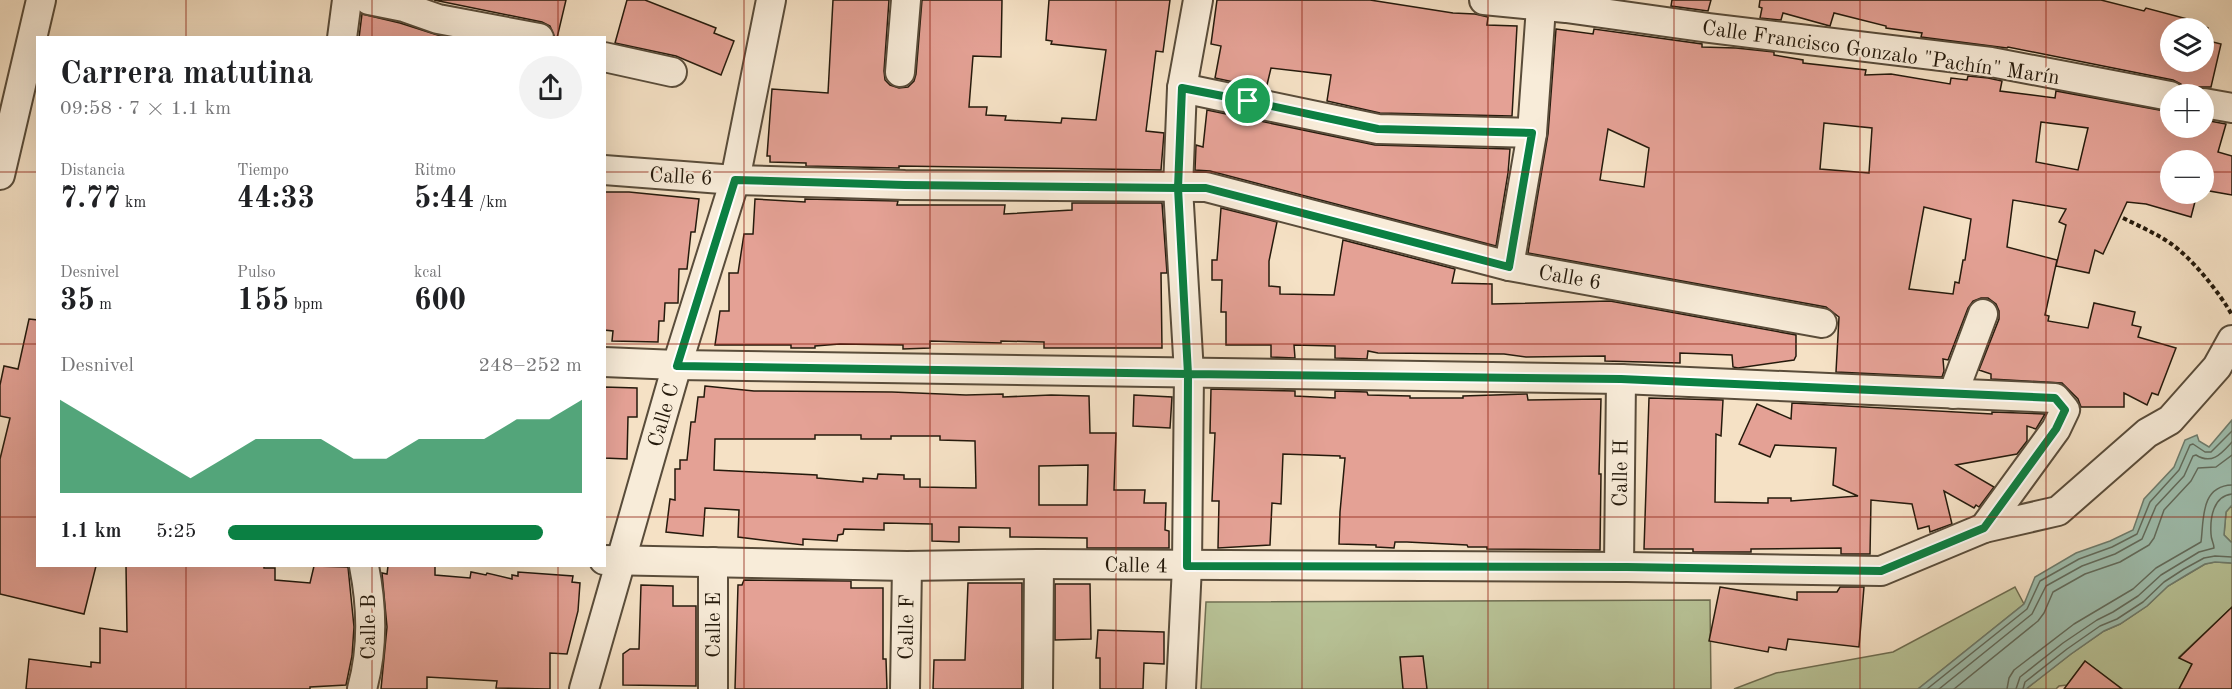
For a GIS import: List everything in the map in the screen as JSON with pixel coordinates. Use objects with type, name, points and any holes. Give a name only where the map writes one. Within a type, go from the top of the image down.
[{"type":"street","points":[[36,36],[41,0]]},
{"type":"street","points":[[342,36],[347,0]]},
{"type":"street","points":[[369,0],[404,7],[438,19],[528,36]]},
{"type":"street","name":"Calle C","points":[[584,689],[613,561],[735,180],[771,0]]},
{"type":"street","points":[[900,72],[906,0]]},
{"type":"street","points":[[1180,689],[1187,566],[1188,374],[1178,188],[1182,88],[1198,0]]},
{"type":"street","name":"Calle Francisco Gonzalo \"Pachín\" Marín","points":[[1484,0],[1539,3],[1992,62],[2160,94]]},
{"type":"street","points":[[1509,267],[1532,133],[1539,3]]},
{"type":"street","points":[[0,175],[27,109],[36,39]]},
{"type":"street","points":[[606,57],[672,72]]},
{"type":"street","points":[[1182,88],[1378,129],[1532,133]]},
{"type":"street","points":[[2214,105],[2232,108]]},
{"type":"street","name":"Calle 6","points":[[606,170],[735,180],[905,185],[1206,188],[1509,267],[1822,323]]},
{"type":"street","points":[[1953,394],[1983,314]]},
{"type":"street","name":"Calle 4","points":[[613,561],[907,566],[1039,564],[1619,567],[1881,571],[1984,528],[2058,511],[2147,433],[2170,420],[2217,367],[2232,340]]},
{"type":"street","points":[[606,362],[677,366],[1621,379],[2055,398],[2065,410],[2056,429],[1984,528]]},
{"type":"street","name":"Calle H","points":[[1619,567],[1621,379]]},
{"type":"street","name":"Calle E","points":[[713,562],[713,689]]},
{"type":"street","points":[[1038,689],[1039,564]]},
{"type":"street","name":"Calle F","points":[[906,689],[907,566]]},
{"type":"street","name":"Calle B","points":[[362,689],[367,670],[370,633],[369,590],[364,567]]},
{"type":"path","points":[[2123,218],[2172,244],[2203,275],[2223,299],[2232,315]]},
{"type":"shaded area","points":[[2232,505],[2232,543],[2224,535],[2226,512]]},
{"type":"shaded area","points":[[2232,563],[2232,611],[2229,610],[2179,657],[2192,664],[2179,689],[2122,689],[2085,661],[2067,685],[2056,689],[2026,689],[2104,631],[2120,624],[2147,606],[2168,586],[2205,564]]},
{"type":"shaded area","points":[[2015,587],[2024,604],[1918,689],[1734,689],[1776,673],[1893,652]]},
{"type":"shaded area","points":[[1710,600],[1711,689],[1201,689],[1206,602]]},
{"type":"water","points":[[2232,420],[2232,505],[2226,512],[2224,535],[2232,543],[2232,563],[2205,564],[2168,586],[2147,606],[2120,624],[2104,631],[2026,689],[1918,689],[2024,604],[2035,577],[2076,553],[2133,530],[2144,499],[2174,467],[2185,440],[2197,435],[2199,441],[2209,447]]},
{"type":"building","points":[[434,0],[566,0],[557,36],[554,36],[550,26],[542,22]]},
{"type":"building","points":[[627,0],[645,0],[716,28],[714,33],[734,41],[721,75],[676,56],[615,43]]},
{"type":"building","points":[[833,0],[889,0],[885,80],[890,85],[899,88],[908,87],[914,81],[916,74],[922,0],[1002,0],[1001,57],[973,56],[969,107],[987,107],[986,115],[1006,116],[1005,120],[1061,123],[1062,118],[1096,120],[1106,50],[1051,44],[1052,41],[1046,40],[1049,0],[1170,0],[1163,52],[1156,51],[1146,131],[1164,133],[1161,170],[899,166],[899,168],[806,166],[806,163],[770,162],[770,156],[767,156],[772,89],[828,93]]},
{"type":"building","points":[[1217,0],[1370,0],[1453,13],[1475,14],[1488,17],[1487,25],[1517,26],[1512,116],[1380,113],[1327,101],[1331,75],[1271,68],[1266,89],[1215,78],[1221,46],[1211,44]]},
{"type":"building","points":[[1672,0],[1711,0],[1708,11],[1671,6]]},
{"type":"building","points":[[1760,0],[2101,0],[2184,18],[2160,18],[2160,72],[2214,72],[2214,42],[2221,44],[2212,84],[2181,84],[2173,80],[2008,47],[1921,37],[1922,33],[1886,28],[1886,26],[1834,13],[1830,26],[1783,13],[1781,20],[1760,18],[1762,8],[1759,7]]},
{"type":"building","points":[[362,14],[441,36],[359,36]]},
{"type":"building","points":[[1556,29],[1593,34],[1594,29],[1702,44],[1702,47],[1774,52],[1774,55],[1803,60],[1803,63],[1866,70],[1865,75],[1891,74],[1950,84],[1951,78],[1967,80],[1968,76],[1988,78],[2002,81],[2000,91],[2055,98],[2056,91],[2160,110],[2160,138],[2214,138],[2214,122],[2226,124],[2218,152],[2232,156],[2232,195],[2214,192],[2214,150],[2160,150],[2160,204],[2194,204],[2191,217],[2146,204],[2127,202],[2103,254],[2095,250],[2089,273],[2056,266],[2066,225],[2059,222],[2066,209],[2013,200],[2007,247],[2057,260],[2045,315],[2049,316],[2048,321],[2088,328],[2094,303],[2135,312],[2132,325],[2141,327],[2138,337],[2176,348],[2158,395],[2152,393],[2147,405],[2124,393],[2124,407],[2081,407],[2078,399],[2062,383],[1991,379],[1991,374],[1979,370],[1999,319],[1996,304],[1988,298],[1973,301],[1968,308],[1948,360],[1943,359],[1942,377],[1836,372],[1839,317],[1826,307],[1528,253],[1548,134]],"holes":[[[2041,122],[2088,128],[2078,170],[2036,162]],[[1824,123],[1872,128],[1869,173],[1820,169]],[[1608,129],[1649,148],[1644,187],[1600,180]],[[1924,207],[1971,219],[1965,260],[1963,260],[1959,283],[1955,282],[1953,294],[1909,289]]]},
{"type":"building","points":[[1207,110],[1375,145],[1510,149],[1496,246],[1210,171],[1195,170],[1196,145],[1203,147]]},
{"type":"building","points":[[606,192],[699,199],[695,232],[691,232],[687,269],[679,269],[678,303],[665,303],[664,321],[659,321],[658,342],[612,341],[613,331],[606,330]]},
{"type":"building","points":[[755,199],[805,202],[805,199],[898,201],[897,205],[1005,205],[1004,214],[1072,210],[1072,203],[1162,203],[1167,273],[1161,273],[1162,348],[1044,348],[1044,342],[1001,341],[1001,343],[930,341],[930,348],[903,349],[903,345],[840,344],[815,346],[815,348],[791,348],[791,345],[715,345],[720,311],[729,311],[729,273],[738,273],[744,234],[753,234]]},
{"type":"building","points":[[1221,208],[1277,222],[1269,261],[1269,286],[1280,287],[1280,294],[1334,295],[1343,240],[1455,269],[1452,283],[1492,284],[1492,304],[1610,301],[1796,335],[1796,356],[1794,360],[1738,368],[1733,367],[1732,355],[1680,353],[1680,363],[1605,361],[1605,356],[1526,357],[1504,354],[1368,351],[1367,359],[1335,358],[1335,346],[1294,345],[1295,358],[1271,357],[1271,345],[1226,345],[1226,312],[1221,312],[1222,280],[1212,280],[1212,260],[1217,260]]},
{"type":"building","points":[[29,319],[36,320],[36,567],[96,567],[84,614],[0,594],[0,459],[10,418],[0,416],[0,385],[4,366],[18,369]]},
{"type":"building","points":[[705,386],[754,391],[1003,394],[1003,397],[1089,396],[1090,433],[1116,433],[1114,490],[1145,490],[1144,503],[1166,503],[1165,530],[1169,531],[1169,548],[1087,548],[1087,538],[1010,537],[1010,528],[959,527],[959,542],[932,541],[932,524],[884,523],[884,530],[844,529],[843,534],[838,535],[837,541],[803,539],[803,545],[738,537],[739,510],[705,508],[703,536],[666,532],[670,499],[675,500],[675,469],[680,469],[680,460],[687,460],[691,422],[695,422],[698,397],[704,397]],"holes":[[[815,435],[861,435],[861,439],[891,439],[891,436],[940,436],[940,440],[975,441],[976,488],[920,487],[920,479],[904,479],[904,475],[878,474],[877,479],[863,478],[863,482],[817,478],[817,475],[714,470],[715,439],[815,439]],[[1088,465],[1087,505],[1039,505],[1039,466]]]},
{"type":"building","points":[[606,387],[637,388],[637,417],[628,417],[627,459],[606,458]]},
{"type":"building","points":[[1211,389],[1295,391],[1295,396],[1335,398],[1335,391],[1410,396],[1410,398],[1463,398],[1463,396],[1527,394],[1528,400],[1601,399],[1600,550],[1487,549],[1487,547],[1468,547],[1467,545],[1407,542],[1395,542],[1394,548],[1339,544],[1345,458],[1283,454],[1281,504],[1272,503],[1270,545],[1218,548],[1219,501],[1212,501],[1215,433],[1210,433]]},
{"type":"building","points":[[1134,395],[1172,397],[1170,428],[1133,426]]},
{"type":"building","points":[[1649,398],[1723,400],[1721,436],[1716,434],[1715,502],[1768,503],[1768,498],[1791,498],[1791,501],[1858,496],[1833,485],[1836,448],[1775,445],[1770,457],[1739,444],[1757,404],[1791,419],[1792,403],[1992,414],[1992,412],[2045,414],[2036,429],[2027,426],[2027,441],[2017,454],[1956,465],[1994,487],[1979,507],[1976,505],[1974,508],[1944,491],[1952,524],[1930,532],[1929,526],[1918,529],[1912,504],[1871,500],[1870,554],[1841,554],[1841,548],[1693,552],[1693,549],[1644,549]]},
{"type":"building","points":[[126,567],[264,567],[275,568],[275,580],[310,583],[314,567],[348,567],[354,627],[352,656],[346,685],[310,687],[310,689],[26,689],[29,659],[91,667],[91,662],[100,663],[100,628],[127,632]]},
{"type":"building","points":[[388,567],[435,567],[435,575],[470,578],[471,572],[512,579],[512,575],[518,576],[518,572],[573,576],[572,582],[580,583],[578,611],[567,654],[550,653],[550,689],[496,688],[497,681],[427,677],[427,689],[381,689],[387,627],[382,573],[387,574]]},
{"type":"building","points":[[744,580],[851,581],[851,588],[883,588],[883,659],[886,659],[887,689],[735,689],[738,585],[742,585]]},
{"type":"building","points":[[968,583],[1022,583],[1022,689],[933,689],[934,660],[965,660]]},
{"type":"building","points":[[1055,584],[1090,584],[1091,639],[1055,640]]},
{"type":"building","points":[[641,585],[673,586],[673,606],[696,606],[696,686],[623,685],[623,654],[630,649],[639,649]]},
{"type":"building","points":[[1720,587],[1797,600],[1797,592],[1837,592],[1840,587],[1864,587],[1859,647],[1788,639],[1786,650],[1769,647],[1768,652],[1709,641]]},
{"type":"building","points":[[2232,607],[2232,689],[2179,689],[2192,664],[2179,658]]},
{"type":"building","points":[[1098,630],[1164,632],[1164,664],[1144,663],[1143,689],[1100,689],[1100,658],[1096,658]]},
{"type":"building","points":[[1423,656],[1427,689],[1403,689],[1400,657]]},
{"type":"building","points":[[2085,661],[2122,689],[2064,689]]},
{"type":"route","points":[[1248,101],[1182,88],[1178,188],[905,185],[735,180],[677,366],[1188,374],[1187,566],[1627,567],[1881,571],[1984,528],[2056,429],[2065,410],[2055,398],[1621,379],[1188,374],[1178,188],[1206,188],[1509,267],[1532,133],[1378,129],[1248,101]]}]
